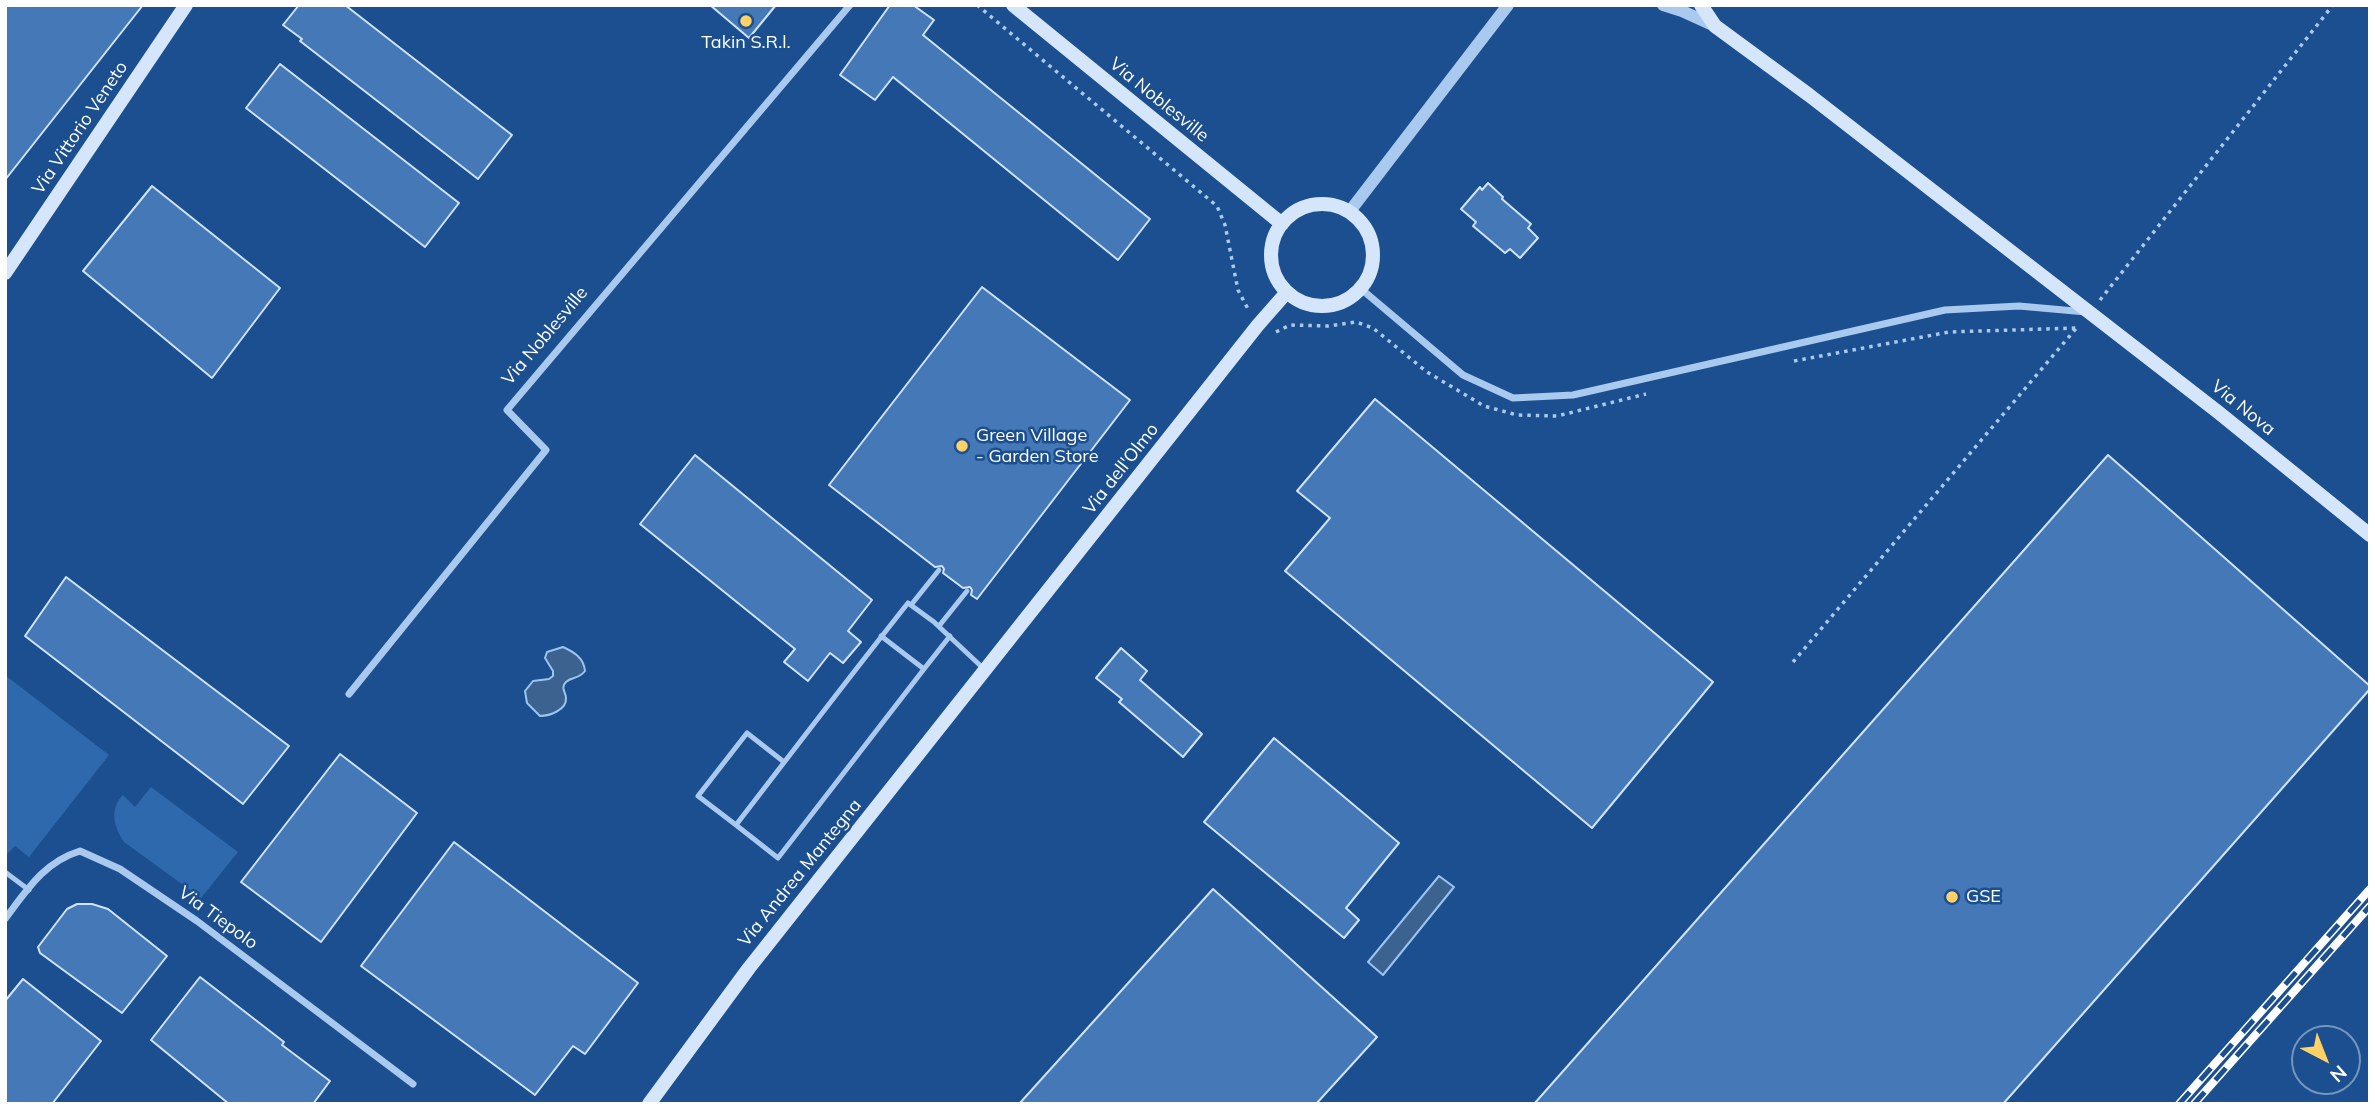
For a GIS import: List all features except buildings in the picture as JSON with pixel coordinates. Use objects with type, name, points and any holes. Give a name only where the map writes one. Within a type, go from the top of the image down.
[{"type":"main road","name":"Via Vittorio Veneto","points":[[5,273],[186,5]]},
{"type":"main road","name":"Via Noblesville","points":[[1013,5],[1282,223]]},
{"type":"main road","points":[[1701,5],[1715,26]]},
{"type":"main road","name":"Via Nova","points":[[1715,26],[1820,103],[2218,412],[2370,535]]},
{"type":"main road","points":[[1313,204],[1338,206],[1350,211],[1365,227],[1373,247],[1371,269],[1360,288],[1344,301],[1325,306],[1305,303],[1287,292],[1275,275],[1272,265],[1272,243],[1282,223],[1290,215],[1313,204]]},
{"type":"main road","name":"Via dell'Olmo","points":[[986,671],[1258,325],[1287,292]]},
{"type":"main road","name":"Via Andrea Mantegna","points":[[649,1104],[749,968],[986,671]]},
{"type":"street","name":"Via Noblesville","points":[[349,694],[546,450],[507,411],[850,5]]},
{"type":"street","points":[[1662,5],[1715,26]]},
{"type":"street","points":[[1350,211],[1508,6]]},
{"type":"street","points":[[1360,288],[1463,376],[1513,398],[1573,395],[1945,310],[2019,306],[2090,313]]},
{"type":"street","name":"Via Tiepolo","points":[[5,919],[48,866],[66,855],[80,851],[120,869],[197,921],[413,1084]]},
{"type":"lane","points":[[911,605],[939,570]]},
{"type":"lane","points":[[940,626],[967,591]]},
{"type":"lane","points":[[736,825],[908,603],[940,626],[986,671]]},
{"type":"lane","points":[[881,636],[924,669]]},
{"type":"lane","points":[[785,762],[747,733],[698,796],[778,858],[950,636]]},
{"type":"lane","points":[[5,872],[29,890]]},
{"type":"path","points":[[977,5],[1217,206],[1225,225],[1238,289],[1249,307],[1246,314]]},
{"type":"path","points":[[2090,313],[2333,5]]},
{"type":"path","points":[[1793,662],[2076,328]]},
{"type":"shaded area","points":[[563,647],[578,656],[585,671],[564,684],[566,702],[561,709],[540,716],[527,703],[525,691],[533,681],[553,676],[545,658],[547,652]]},
{"type":"shaded area","points":[[5,675],[109,755],[29,857],[15,846],[5,856]]},
{"type":"shaded area","points":[[151,787],[238,852],[201,898],[124,842],[118,830],[114,818],[119,800],[123,795],[135,807]]},
{"type":"shaded area","points":[[1439,876],[1454,887],[1383,975],[1368,962]]},
{"type":"railway","points":[[2179,1104],[2370,889]]},
{"type":"railway","points":[[2194,1104],[2370,906]]},
{"type":"place","name":"Takin S.R.l.","points":[[746,21]]},
{"type":"place","name":"Green Village - Garden Store","points":[[962,446]]},
{"type":"place","name":"GSE","points":[[1952,897]]}]
